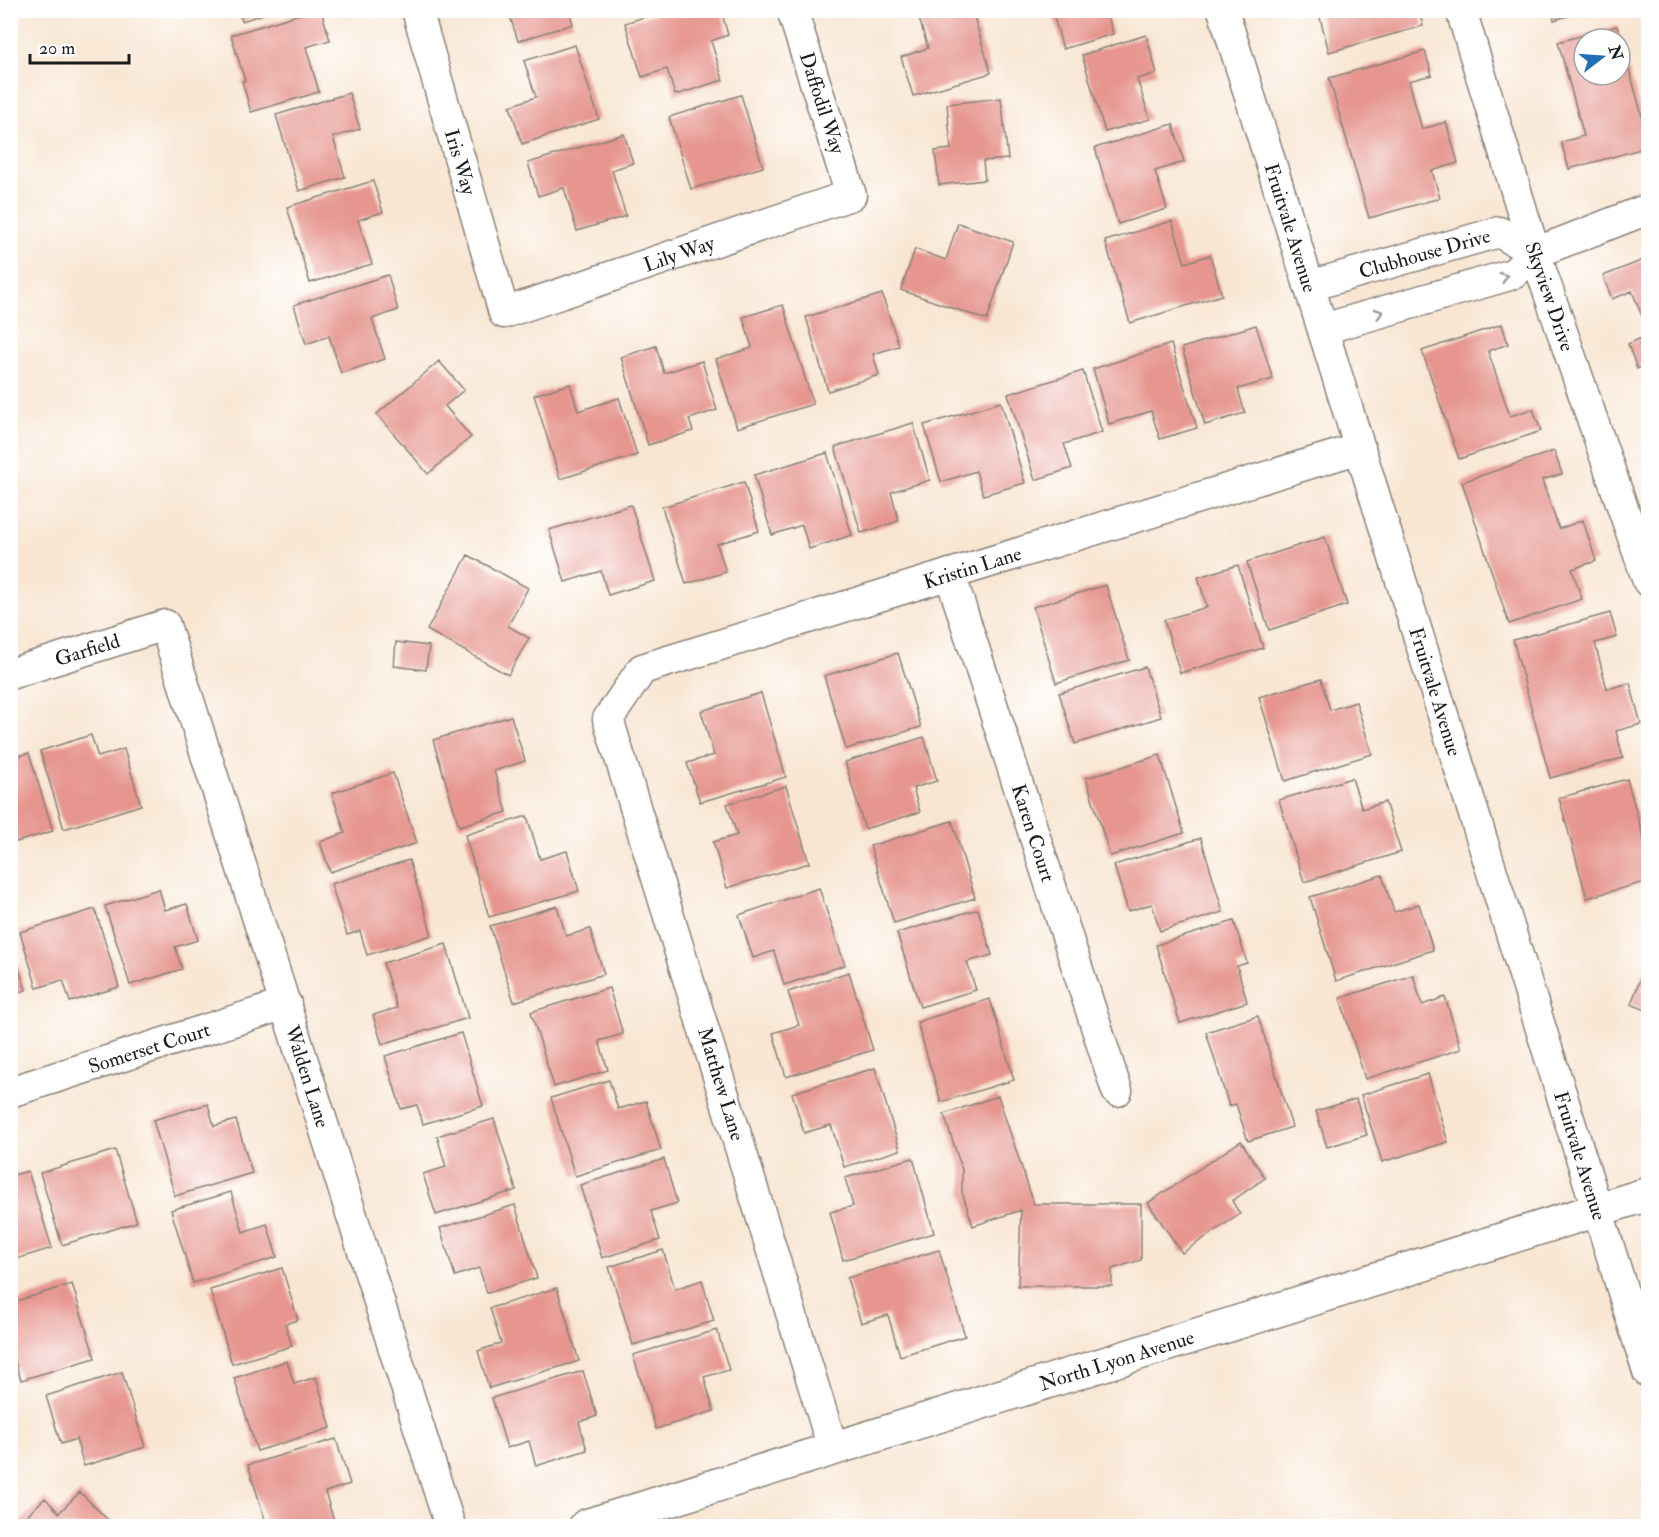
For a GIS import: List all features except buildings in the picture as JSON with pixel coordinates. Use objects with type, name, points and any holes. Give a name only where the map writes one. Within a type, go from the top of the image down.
[{"type":"street","name":"Iris Way","points":[[417,10],[504,313]]},
{"type":"street","name":"Daffodil Way","points":[[792,10],[851,195]]},
{"type":"street","name":"Fruitvale Avenue","points":[[1223,10],[1648,1372]]},
{"type":"street","name":"Skyview Drive","points":[[1461,10],[1535,253],[1648,581]]},
{"type":"street","name":"Lily Way","points":[[504,313],[851,195]]},
{"type":"street","points":[[1323,329],[1513,274],[1535,253],[1648,209]]},
{"type":"street","name":"Clubhouse Drive","points":[[1309,286],[1499,232],[1535,253]]},
{"type":"street","name":"Kristin Lane","points":[[608,719],[642,669],[1360,448]]},
{"type":"street","name":"Karen Court","points":[[950,574],[1117,1091]]},
{"type":"street","name":"Garfield","points":[[10,674],[165,625]]},
{"type":"street","name":"Walden Lane","points":[[165,625],[450,1527]]},
{"type":"street","name":"Matthew Lane","points":[[608,719],[833,1449]]},
{"type":"street","name":"Somerset Court","points":[[10,1092],[286,1004]]},
{"type":"street","name":"North Lyon Avenue","points":[[586,1527],[1648,1194]]}]
